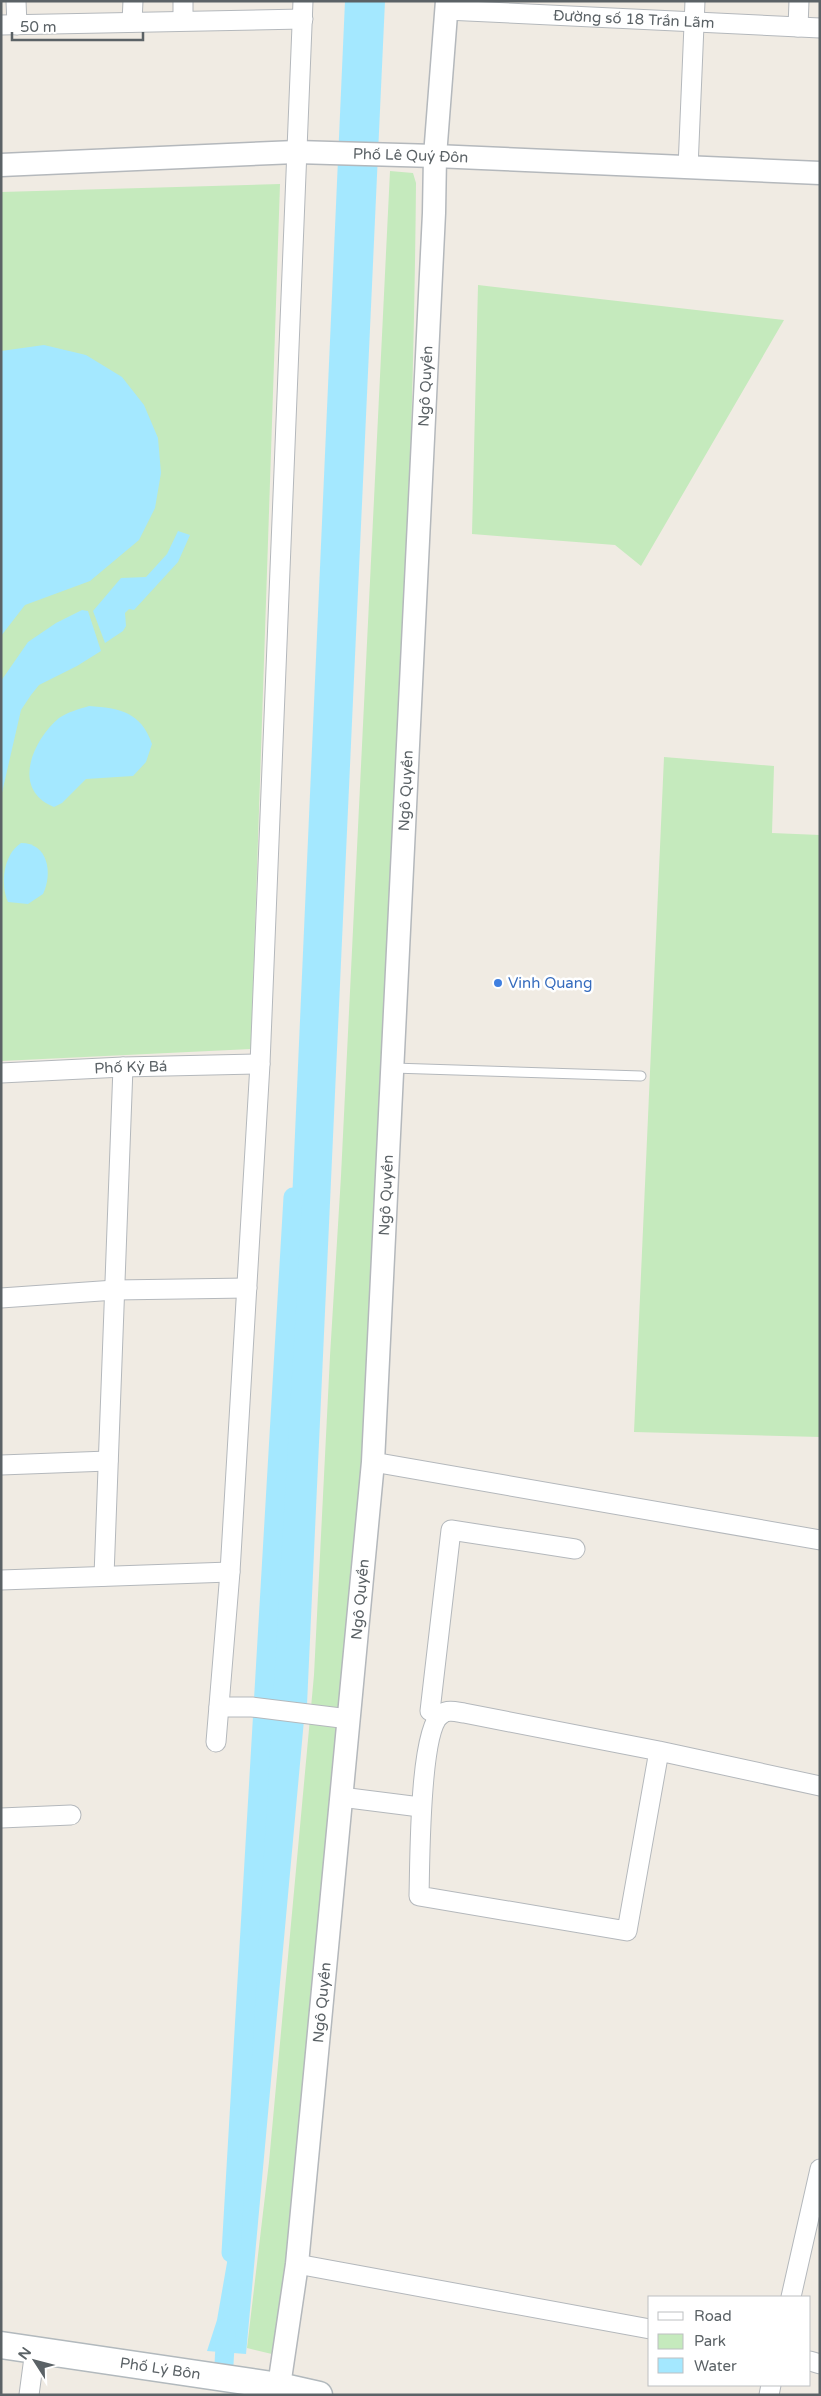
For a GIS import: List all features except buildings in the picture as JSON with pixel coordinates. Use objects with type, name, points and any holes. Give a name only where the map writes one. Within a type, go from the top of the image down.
[{"type":"main road","name":"Phố Lý Bôn","points":[[1,2345],[278,2391],[319,2395]]},
{"type":"street","points":[[16,1],[9,25],[183,20],[303,10],[260,1064],[230,1572],[216,1742]]},
{"type":"street","points":[[132,22],[133,1]]},
{"type":"street","points":[[183,1],[183,20]]},
{"type":"street","points":[[688,168],[695,1]]},
{"type":"street","points":[[798,27],[800,1]]},
{"type":"street","name":"Đường số 18 Trần Lãm","points":[[447,5],[585,9],[694,22],[820,28]]},
{"type":"street","name":"Ngô Quyền","points":[[278,2391],[297,2264],[373,1462],[434,213],[435,156],[447,5]]},
{"type":"street","name":"Phố Lê Quý Đôn","points":[[1,165],[296,152],[435,156],[820,173]]},
{"type":"street","name":"Phố Kỳ Bá","points":[[1,1073],[123,1067],[260,1064]]},
{"type":"street","points":[[104,1576],[123,1067]]},
{"type":"street","points":[[1,1298],[115,1290],[247,1288]]},
{"type":"street","points":[[1,1465],[108,1461]]},
{"type":"street","points":[[373,1462],[820,1540]]},
{"type":"street","points":[[441,1715],[430,1711],[451,1530],[575,1549]]},
{"type":"street","points":[[1,1580],[230,1572]]},
{"type":"street","points":[[219,1707],[252,1707],[349,1719]]},
{"type":"street","points":[[660,1751],[627,1931],[419,1896],[420,1806],[432,1730],[441,1715],[450,1711],[660,1751],[820,1786]]},
{"type":"street","points":[[341,1797],[420,1806]]},
{"type":"street","points":[[1,1818],[71,1815]]},
{"type":"street","points":[[791,2296],[820,2170]]},
{"type":"street","points":[[297,2264],[648,2329]]},
{"type":"street","points":[[30,2395],[35,2350]]},
{"type":"lane","points":[[393,1068],[641,1076]]},
{"type":"green space","points":[[390,171],[413,173],[416,183],[406,600],[378,1222],[361,1500],[346,1688],[328,1879],[276,2355],[247,2348],[269,2162],[314,1675],[341,1176]]},
{"type":"green space","points":[[280,184],[251,1049],[1,1061],[1,192]]},
{"type":"green space","points":[[478,285],[784,320],[641,566],[615,545],[472,534]]},
{"type":"green space","points":[[664,757],[774,766],[772,833],[820,835],[820,1437],[634,1432]]},
{"type":"water","points":[[345,1],[385,1],[307,1705],[270,1700]]},
{"type":"water","points":[[44,345],[86,355],[122,377],[144,405],[158,438],[161,473],[155,508],[139,540],[90,581],[25,605],[1,636],[1,351]]},
{"type":"water","points":[[178,531],[190,535],[178,562],[134,610],[129,609],[125,613],[126,626],[123,631],[105,643],[93,611],[121,578],[146,577],[167,554]]},
{"type":"water","points":[[82,610],[88,611],[101,651],[77,666],[39,685],[31,695],[21,710],[1,797],[1,681],[28,642],[56,623]]},
{"type":"water","points":[[89,706],[120,710],[135,718],[142,725],[152,744],[146,762],[133,776],[86,779],[62,803],[54,807],[41,799],[33,789],[30,765],[34,752],[49,728],[59,718]]},
{"type":"water","points":[[21,843],[30,844],[37,848],[46,861],[48,869],[48,877],[43,894],[28,904],[8,902],[4,887],[7,862],[15,848]]},
{"type":"water","points":[[261,1718],[304,1720],[246,2354],[207,2351],[217,2320],[232,2234]]},
{"type":"waterway","points":[[231,2253],[293,1197]]},
{"type":"waterway","points":[[224,2364],[226,2328]]},
{"type":"place","name":"Vinh Quang","points":[[498,983]]}]
